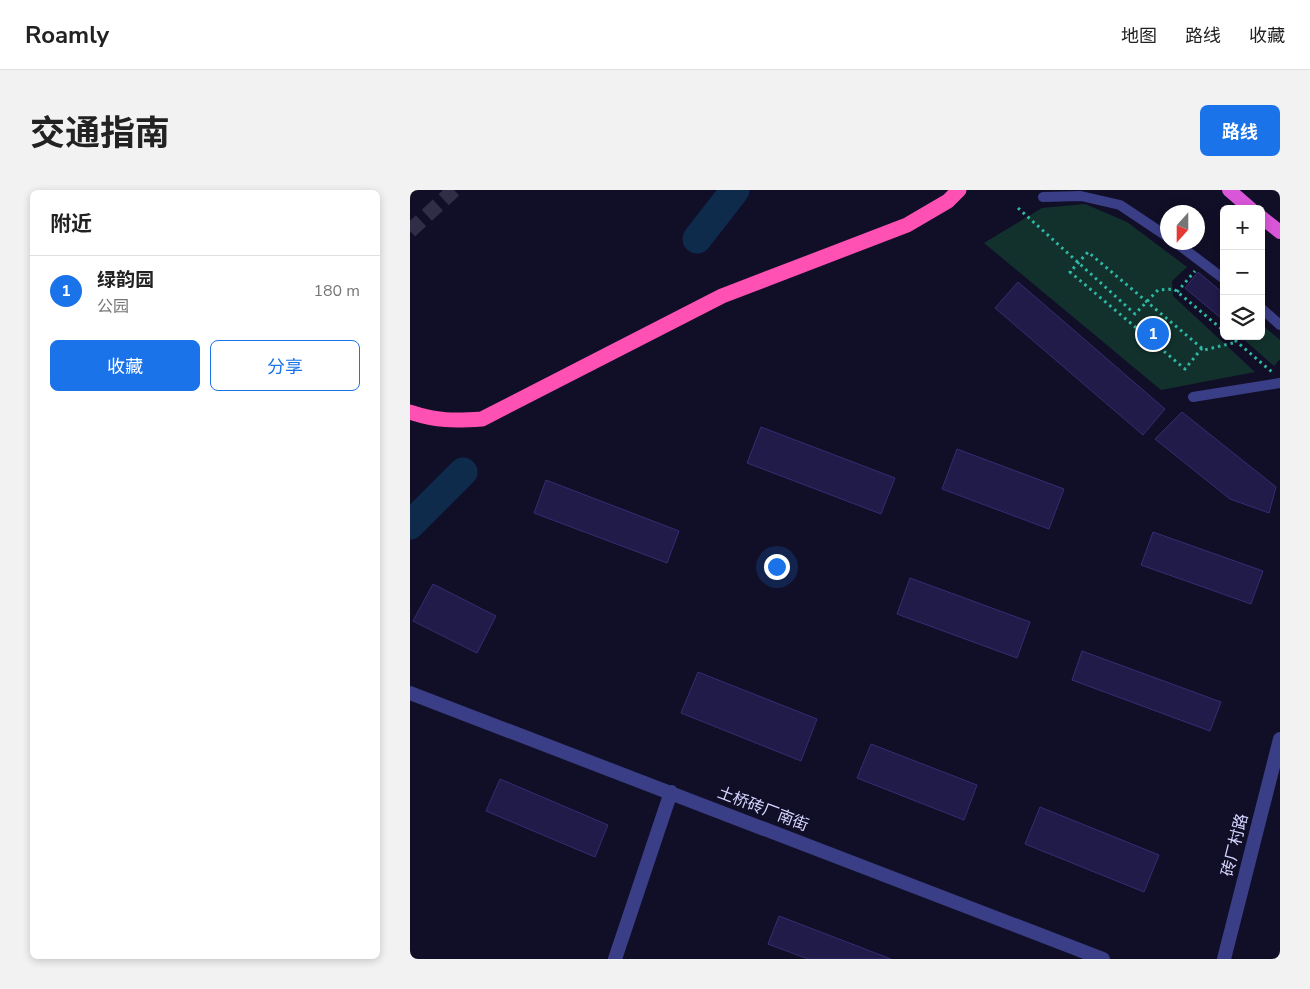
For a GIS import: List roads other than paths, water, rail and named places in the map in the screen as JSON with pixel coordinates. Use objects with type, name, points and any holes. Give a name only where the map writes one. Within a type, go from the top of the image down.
[{"type":"highway","points":[[410,412],[424,417],[452,422],[482,419],[722,296],[907,225],[948,201],[959,190]]},
{"type":"highway","points":[[1229,190],[1246,205]]},
{"type":"highway","points":[[1265,220],[1280,232]]},
{"type":"street","name":"土桥砖厂南街","points":[[410,693],[1103,959]]},
{"type":"street","name":"砖厂村路","points":[[1224,959],[1280,740]]},
{"type":"street","points":[[615,959],[671,792]]},
{"type":"lane","points":[[1043,196],[1081,196],[1120,206],[1160,233]]},
{"type":"lane","points":[[1185,250],[1220,276]]},
{"type":"lane","points":[[1265,312],[1280,325]]},
{"type":"lane","points":[[1193,397],[1280,383]]},
{"type":"waterway","points":[[697,239],[735,190]]},
{"type":"waterway","points":[[410,525],[463,472]]},
{"type":"tunnel","points":[[410,231],[454,190]]},
{"type":"place","name":"绿韵园","points":[[1153,334]]}]
